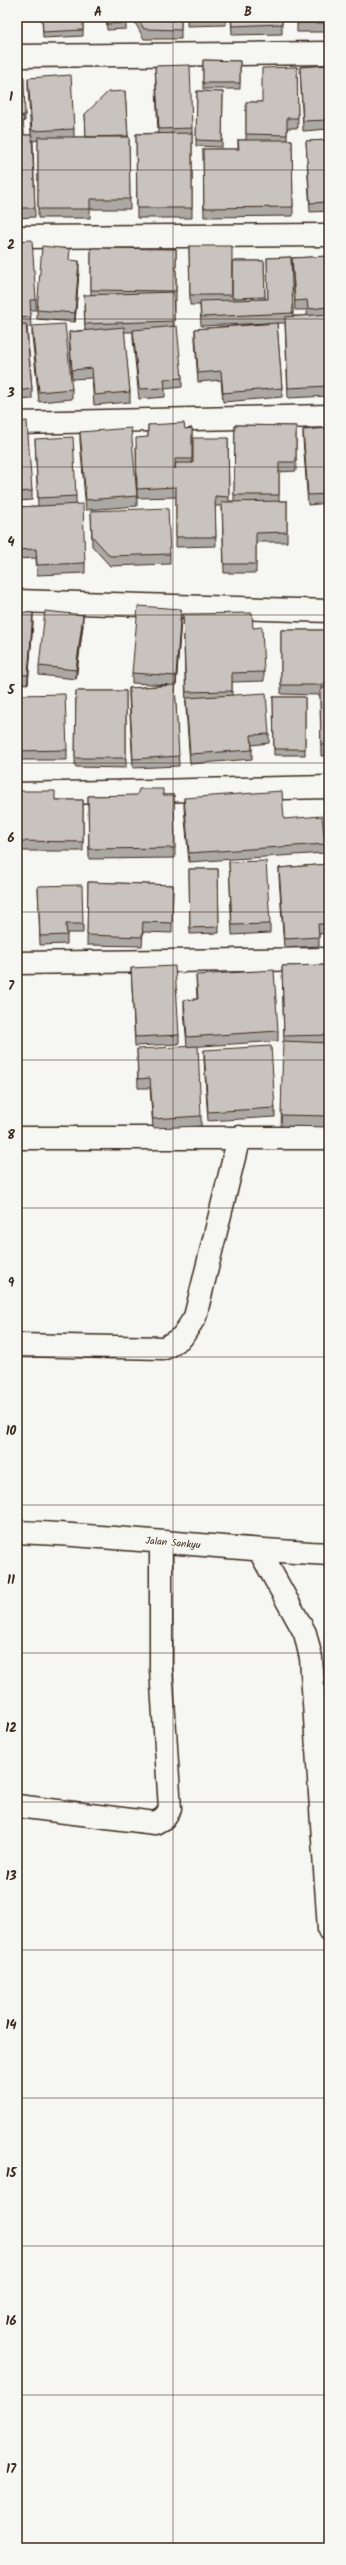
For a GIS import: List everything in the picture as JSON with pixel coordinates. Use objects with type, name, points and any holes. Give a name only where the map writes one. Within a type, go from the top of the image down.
[{"type":"street","points":[[17,56],[329,53]]},
{"type":"street","points":[[17,237],[329,235]]},
{"type":"street","points":[[17,423],[329,416]]},
{"type":"street","points":[[17,601],[329,611]]},
{"type":"street","points":[[17,794],[329,787]]},
{"type":"street","points":[[17,963],[329,959]]},
{"type":"street","points":[[17,1345],[165,1348],[182,1337],[195,1316],[239,1137]]},
{"type":"street","points":[[17,1138],[329,1138]]},
{"type":"street","name":"Jalan Sankyu","points":[[17,1532],[81,1534],[259,1550],[329,1554]]},
{"type":"street","points":[[17,1806],[156,1823],[164,1818],[170,1809],[161,1669],[161,1542]]},
{"type":"street","points":[[259,1550],[302,1627],[311,1658],[328,1930]]},
{"type":"building","points":[[42,17],[73,17],[73,21],[83,21],[83,30],[43,32]]},
{"type":"building","points":[[106,17],[126,17],[126,23],[107,24]]},
{"type":"building","points":[[137,17],[181,17],[181,30],[144,29]]},
{"type":"building","points":[[231,17],[282,17],[282,24],[232,26]]},
{"type":"building","points":[[297,17],[329,17],[329,23],[297,23]]},
{"type":"building","points":[[203,60],[240,61],[240,83],[203,83]]},
{"type":"building","points":[[190,65],[192,128],[159,129],[155,66]]},
{"type":"building","points":[[329,65],[329,120],[303,121],[300,67]]},
{"type":"building","points":[[297,67],[298,118],[287,118],[287,135],[246,134],[246,102],[262,102],[262,68]]},
{"type":"building","points":[[71,75],[74,129],[32,131],[28,78]]},
{"type":"building","points":[[17,77],[24,77],[25,115],[17,116]]},
{"type":"building","points":[[125,91],[128,136],[86,137],[85,114],[108,92]]},
{"type":"building","points":[[197,91],[223,92],[222,141],[196,140]]},
{"type":"building","points":[[23,116],[24,135],[32,135],[35,208],[17,208],[17,117]]},
{"type":"building","points":[[192,133],[192,208],[137,208],[136,134]]},
{"type":"building","points":[[38,137],[129,137],[130,199],[90,199],[90,209],[38,209]]},
{"type":"building","points":[[238,140],[292,140],[293,207],[204,208],[203,149],[239,149]]},
{"type":"building","points":[[329,140],[329,202],[310,203],[306,141]]},
{"type":"building","points":[[32,240],[36,300],[30,300],[31,317],[17,318],[17,241]]},
{"type":"building","points":[[42,246],[70,249],[69,260],[79,261],[75,313],[37,310]]},
{"type":"building","points":[[189,246],[232,246],[232,295],[190,295]]},
{"type":"building","points":[[91,248],[176,249],[176,291],[91,290]]},
{"type":"building","points":[[329,256],[329,307],[308,309],[307,300],[295,301],[292,258]]},
{"type":"building","points":[[291,257],[293,313],[201,317],[200,301],[268,299],[267,258]]},
{"type":"building","points":[[232,261],[264,261],[265,297],[232,298]]},
{"type":"building","points":[[173,292],[174,321],[85,324],[84,295]]},
{"type":"building","points":[[329,314],[329,386],[288,388],[285,317]]},
{"type":"building","points":[[277,323],[282,388],[223,393],[221,371],[198,373],[195,329]]},
{"type":"building","points":[[26,324],[32,389],[17,391],[17,325]]},
{"type":"building","points":[[65,324],[72,389],[39,392],[32,326]]},
{"type":"building","points":[[177,326],[182,378],[164,379],[165,388],[139,389],[133,330]]},
{"type":"building","points":[[124,327],[130,392],[94,395],[92,368],[72,370],[69,332]]},
{"type":"building","points":[[27,421],[32,491],[17,492],[17,422]]},
{"type":"building","points":[[184,423],[185,429],[192,428],[192,459],[175,459],[175,469],[176,463],[193,463],[193,438],[228,438],[229,497],[215,496],[216,537],[176,537],[176,487],[137,489],[136,438],[148,437],[148,425]]},
{"type":"building","points":[[235,425],[296,426],[296,462],[279,462],[279,495],[234,495]]},
{"type":"building","points":[[131,428],[137,496],[86,500],[80,432]]},
{"type":"building","points":[[329,428],[329,494],[308,495],[303,430]]},
{"type":"building","points":[[73,437],[76,496],[38,498],[35,439]]},
{"type":"building","points":[[287,501],[287,532],[256,533],[256,564],[224,564],[222,502]]},
{"type":"building","points":[[83,504],[85,563],[37,565],[36,549],[17,550],[17,507]]},
{"type":"building","points":[[168,508],[170,554],[110,556],[92,536],[91,511]]},
{"type":"building","points":[[138,606],[181,609],[176,676],[132,673]]},
{"type":"building","points":[[45,611],[83,615],[76,670],[39,666]]},
{"type":"building","points":[[17,612],[33,613],[28,675],[17,674]]},
{"type":"building","points":[[252,613],[253,628],[262,627],[264,672],[232,673],[232,691],[186,692],[183,614]]},
{"type":"building","points":[[281,630],[329,630],[329,680],[321,685],[281,685]]},
{"type":"building","points":[[329,684],[329,744],[321,745],[320,691]]},
{"type":"building","points":[[175,685],[179,756],[133,759],[129,688]]},
{"type":"building","points":[[76,691],[126,691],[126,758],[75,758]]},
{"type":"building","points":[[266,693],[269,734],[251,735],[252,750],[190,754],[186,698]]},
{"type":"building","points":[[65,694],[67,750],[17,751],[17,695]]},
{"type":"building","points":[[273,697],[305,697],[305,749],[274,749]]},
{"type":"building","points":[[139,789],[163,789],[163,795],[174,795],[175,848],[89,849],[88,796],[137,795]]},
{"type":"building","points":[[17,791],[55,791],[55,800],[83,800],[83,842],[17,841]]},
{"type":"building","points":[[282,791],[284,819],[322,816],[325,844],[189,853],[184,798]]},
{"type":"building","points":[[327,806],[329,806],[329,828]]},
{"type":"building","points":[[266,861],[270,924],[232,925],[229,862]]},
{"type":"building","points":[[329,864],[329,924],[318,924],[319,937],[284,939],[279,868]]},
{"type":"building","points":[[189,869],[218,869],[219,927],[190,928]]},
{"type":"building","points":[[88,882],[173,885],[172,923],[143,922],[142,937],[87,935]]},
{"type":"building","points":[[82,885],[83,924],[66,924],[67,935],[40,936],[38,886]]},
{"type":"building","points":[[329,965],[329,1035],[284,1036],[282,966]]},
{"type":"building","points":[[175,966],[179,1035],[135,1037],[131,968]]},
{"type":"building","points":[[274,970],[278,1031],[187,1037],[184,1000],[198,999],[196,975]]},
{"type":"building","points":[[283,1041],[329,1043],[329,1116],[281,1115]]},
{"type":"building","points":[[198,1046],[201,1116],[153,1119],[150,1078],[138,1079],[137,1049]]},
{"type":"building","points":[[271,1046],[275,1108],[208,1112],[204,1050]]}]
